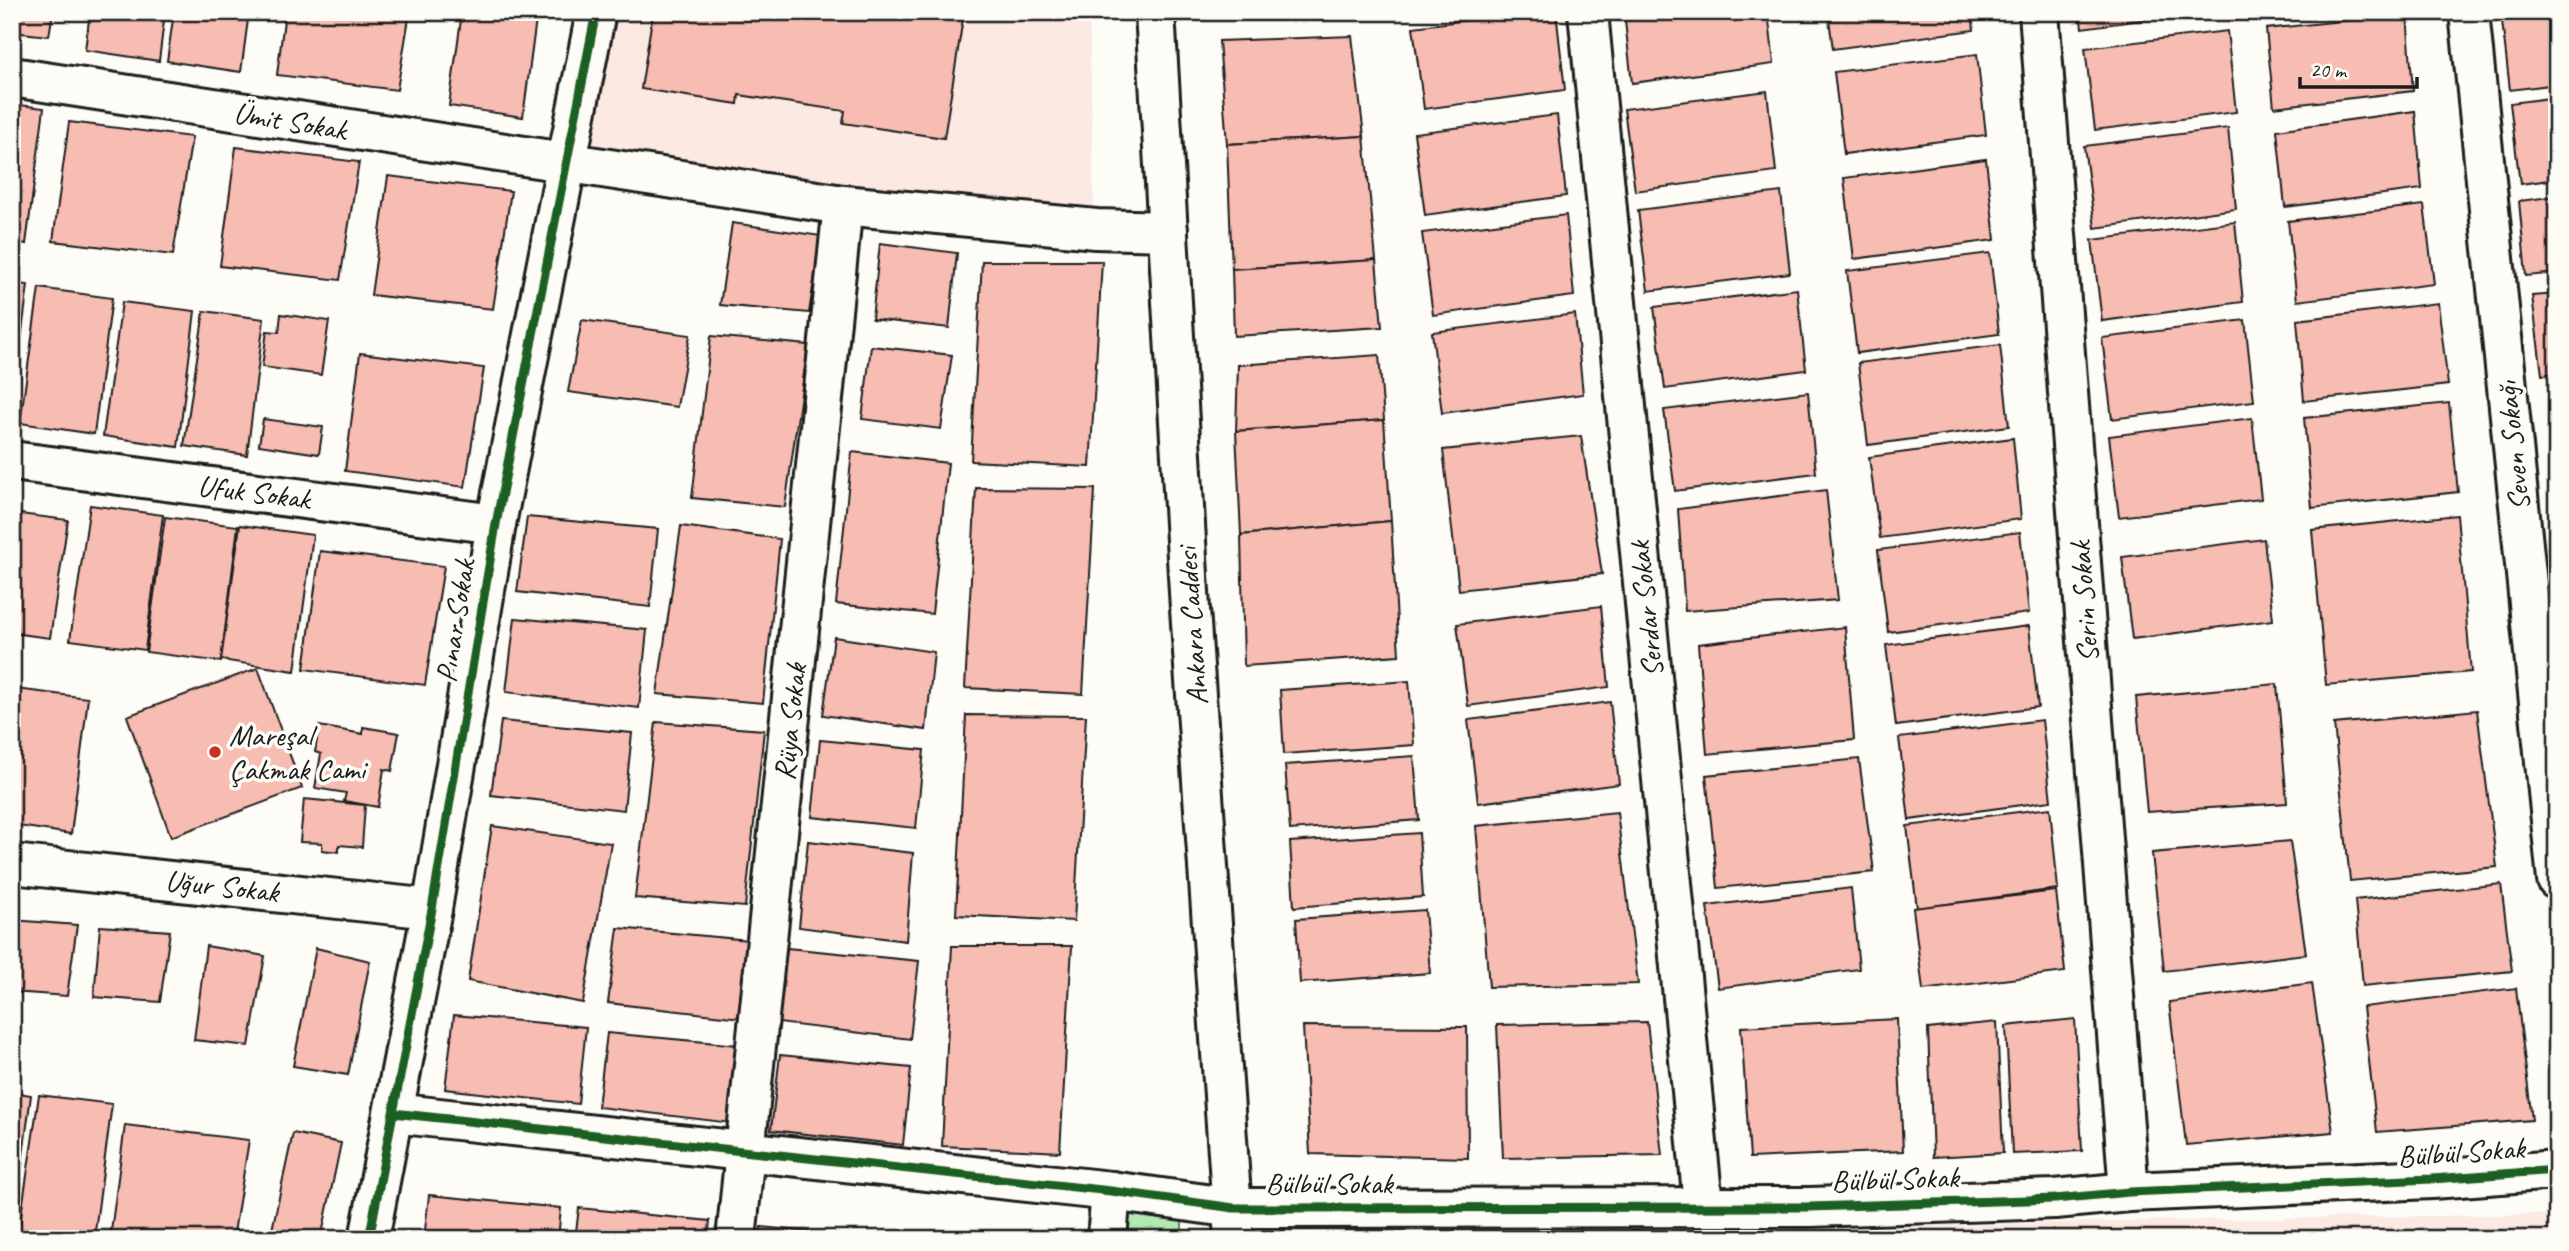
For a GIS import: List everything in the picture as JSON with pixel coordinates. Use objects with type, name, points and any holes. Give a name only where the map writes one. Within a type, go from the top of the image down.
[{"type":"street","name":"Pınar Sokak","points":[[369,1239],[432,909],[496,524],[596,12]]},
{"type":"street","name":"Ankara Caddesi","points":[[1155,12],[1190,609],[1234,1224]]},
{"type":"street","name":"Serdar Sokak","points":[[1588,12],[1703,1205]]},
{"type":"street","name":"Serin Sokak","points":[[2039,12],[2129,1192]]},
{"type":"street","name":"Seven Sokağı","points":[[2469,12],[2557,880]]},
{"type":"street","name":"Ümit Sokak","points":[[12,77],[843,205],[1096,229],[1168,231]]},
{"type":"street","name":"Rüya Sokak","points":[[736,1239],[843,205]]},
{"type":"street","name":"Ufuk Sokak","points":[[12,461],[496,524]]},
{"type":"street","name":"Uğur Sokak","points":[[12,864],[432,909]]},
{"type":"street","name":"Bülbül Sokak","points":[[393,1113],[1111,1191],[1234,1224],[1703,1205],[1810,1207],[2055,1199],[2129,1192],[2432,1179],[2557,1170]]},
{"type":"street","points":[[1107,1239],[1111,1191]]},
{"type":"shaded area","points":[[617,12],[1089,12],[1094,210],[838,185],[588,151]]},
{"type":"shaded area","points":[[2557,1214],[2557,1239],[1460,1239],[2086,1222]]},
{"type":"green space","points":[[1130,1195],[1182,1201],[1182,1239],[1127,1239]]},
{"type":"building","points":[[12,12],[53,12],[49,36],[12,32]]},
{"type":"building","points":[[90,12],[165,12],[159,61],[85,50]]},
{"type":"building","points":[[174,12],[249,12],[241,72],[167,61]]},
{"type":"building","points":[[285,12],[410,12],[397,90],[277,75]]},
{"type":"building","points":[[462,12],[537,12],[523,117],[449,106]]},
{"type":"building","points":[[653,12],[964,12],[944,138],[843,123],[845,111],[739,95],[738,104],[641,89]]},
{"type":"building","points":[[1531,12],[1556,12],[1565,90],[1424,109],[1413,27]]},
{"type":"building","points":[[1624,12],[1768,12],[1774,64],[1632,83]]},
{"type":"building","points":[[1828,12],[1972,12],[1974,30],[1833,49]]},
{"type":"building","points":[[2080,12],[2202,12],[2082,28]]},
{"type":"building","points":[[2501,12],[2557,12],[2557,84],[2510,90]]},
{"type":"building","points":[[2407,14],[2413,91],[2274,107],[2266,29]]},
{"type":"building","points":[[2227,31],[2236,112],[2095,130],[2085,48]]},
{"type":"building","points":[[1352,36],[1364,136],[1227,144],[1219,41]]},
{"type":"building","points":[[1977,54],[1986,135],[1844,154],[1834,72]]},
{"type":"building","points":[[1767,91],[1776,172],[1635,191],[1624,109]]},
{"type":"building","points":[[2557,97],[2557,179],[2520,184],[2510,103]]},
{"type":"building","points":[[12,104],[44,108],[26,244],[12,242]]},
{"type":"building","points":[[2415,111],[2422,189],[2285,207],[2277,130]]},
{"type":"building","points":[[1557,115],[1566,196],[1425,215],[1414,133]]},
{"type":"building","points":[[69,122],[192,137],[173,255],[53,241]]},
{"type":"building","points":[[2228,128],[2236,209],[2095,228],[2084,146]]},
{"type":"building","points":[[1364,136],[1376,260],[1232,269],[1227,144]]},
{"type":"building","points":[[236,147],[359,162],[340,280],[220,266]]},
{"type":"building","points":[[1986,159],[1995,240],[1854,259],[1844,178]]},
{"type":"building","points":[[388,176],[511,191],[493,309],[371,295]]},
{"type":"building","points":[[1781,192],[1790,273],[1648,291],[1638,210]]},
{"type":"building","points":[[2557,196],[2557,273],[2526,276],[2519,201]]},
{"type":"building","points":[[2424,205],[2434,284],[2297,301],[2288,221]]},
{"type":"building","points":[[1566,215],[1574,296],[1433,315],[1422,233]]},
{"type":"building","points":[[2235,222],[2243,302],[2102,321],[2092,240]]},
{"type":"building","points":[[732,223],[821,236],[809,313],[720,305]]},
{"type":"building","points":[[880,243],[957,253],[949,328],[872,319]]},
{"type":"building","points":[[1990,253],[1999,334],[1857,353],[1847,271]]},
{"type":"building","points":[[1376,260],[1382,327],[1234,336],[1232,269]]},
{"type":"building","points":[[982,261],[1102,261],[1090,467],[971,461]]},
{"type":"building","points":[[12,283],[28,285],[12,409]]},
{"type":"building","points":[[39,288],[112,298],[94,434],[20,423]]},
{"type":"building","points":[[1797,289],[1806,370],[1665,389],[1654,307]]},
{"type":"building","points":[[2557,294],[2557,373],[2542,375],[2532,296]]},
{"type":"building","points":[[122,302],[195,311],[178,447],[103,436]]},
{"type":"building","points":[[2438,303],[2448,385],[2304,401],[2297,320]]},
{"type":"building","points":[[204,311],[264,319],[247,455],[184,446]]},
{"type":"building","points":[[281,314],[329,321],[321,375],[262,367],[267,331],[279,332]]},
{"type":"building","points":[[1575,314],[1583,394],[1442,413],[1432,332]]},
{"type":"building","points":[[582,320],[690,335],[677,407],[568,392]]},
{"type":"building","points":[[2245,320],[2254,401],[2112,419],[2102,338]]},
{"type":"building","points":[[711,336],[808,345],[785,507],[692,498]]},
{"type":"building","points":[[2000,345],[2009,426],[1868,445],[1858,363]]},
{"type":"building","points":[[871,346],[952,355],[941,429],[862,419]]},
{"type":"building","points":[[360,353],[484,368],[465,487],[345,471]]},
{"type":"building","points":[[1379,355],[1384,420],[1236,431],[1238,365]]},
{"type":"building","points":[[1808,392],[1816,473],[1675,491],[1664,410]]},
{"type":"building","points":[[2552,395],[2557,395],[2557,438]]},
{"type":"building","points":[[2449,403],[2458,492],[2312,508],[2304,418]]},
{"type":"building","points":[[2252,418],[2261,499],[2119,517],[2109,436]]},
{"type":"building","points":[[263,419],[323,427],[319,454],[259,445]]},
{"type":"building","points":[[1384,420],[1391,521],[1241,535],[1236,431]]},
{"type":"building","points":[[1581,436],[1602,574],[1459,590],[1443,450]]},
{"type":"building","points":[[2013,438],[2021,519],[1880,538],[1869,457]]},
{"type":"building","points":[[852,452],[948,463],[932,614],[836,604]]},
{"type":"building","points":[[976,488],[1095,489],[1083,694],[965,688]]},
{"type":"building","points":[[1826,490],[1838,600],[1685,611],[1678,509]]},
{"type":"building","points":[[90,505],[163,515],[145,650],[70,640]]},
{"type":"building","points":[[12,513],[68,520],[50,638],[12,633]]},
{"type":"building","points":[[2457,515],[2471,672],[2326,685],[2312,530]]},
{"type":"building","points":[[165,517],[238,526],[221,662],[146,652]]},
{"type":"building","points":[[527,517],[658,529],[650,607],[517,592]]},
{"type":"building","points":[[1391,521],[1399,655],[1244,666],[1241,535]]},
{"type":"building","points":[[240,525],[313,535],[295,671],[221,660]]},
{"type":"building","points":[[681,526],[780,539],[763,703],[657,694]]},
{"type":"building","points":[[2020,532],[2029,613],[1888,632],[1878,550]]},
{"type":"building","points":[[2264,539],[2273,620],[2132,639],[2122,557]]},
{"type":"building","points":[[320,551],[444,566],[425,685],[304,669]]},
{"type":"building","points":[[1601,606],[1609,687],[1468,706],[1457,624]]},
{"type":"building","points":[[515,618],[647,630],[639,708],[506,692]]},
{"type":"building","points":[[2029,626],[2038,707],[1896,726],[1886,645]]},
{"type":"building","points":[[1845,627],[1854,740],[1707,754],[1698,644]]},
{"type":"building","points":[[834,637],[934,652],[926,730],[823,715]]},
{"type":"building","name":"Mareşal Çakmak Cami","points":[[258,668],[302,788],[171,837],[127,716]]},
{"type":"building","points":[[1409,681],[1414,745],[1284,754],[1280,690]]},
{"type":"building","points":[[2277,684],[2287,803],[2147,812],[2136,697]]},
{"type":"building","points":[[16,689],[88,698],[71,834],[12,825],[12,712]]},
{"type":"building","points":[[1610,702],[1619,784],[1478,803],[1468,720]]},
{"type":"building","points":[[2477,710],[2497,867],[2350,881],[2334,724]]},
{"type":"building","points":[[966,715],[1086,716],[1074,921],[956,915]]},
{"type":"building","points":[[2042,720],[2051,801],[1909,820],[1899,738]]},
{"type":"building","points":[[501,721],[632,733],[624,810],[491,795]]},
{"type":"building","points":[[656,722],[764,730],[745,907],[635,898]]},
{"type":"building","points":[[319,726],[363,734],[363,727],[399,733],[392,771],[384,769],[378,807],[344,801],[346,793],[315,788],[321,754],[315,752]]},
{"type":"building","points":[[820,740],[924,750],[916,828],[812,817]]},
{"type":"building","points":[[1414,756],[1419,820],[1290,830],[1285,765]]},
{"type":"building","points":[[1859,759],[1874,872],[1718,888],[1706,775]]},
{"type":"building","points":[[304,799],[365,805],[362,847],[339,845],[339,852],[322,850],[322,843],[300,842]]},
{"type":"building","points":[[2050,808],[2058,889],[1917,908],[1907,826]]},
{"type":"building","points":[[1617,812],[1638,984],[1489,987],[1476,826]]},
{"type":"building","points":[[492,826],[611,843],[583,1003],[468,981]]},
{"type":"building","points":[[1419,833],[1423,897],[1294,907],[1290,842]]},
{"type":"building","points":[[808,841],[913,853],[906,941],[799,927]]},
{"type":"building","points":[[2290,841],[2306,954],[2164,971],[2152,853]]},
{"type":"building","points":[[2501,884],[2512,971],[2363,986],[2355,900]]},
{"type":"building","points":[[1851,888],[1859,969],[1718,988],[1707,906]]},
{"type":"building","points":[[2056,891],[2065,972],[1923,990],[1913,908]]},
{"type":"building","points":[[1425,910],[1430,973],[1300,983],[1296,919]]},
{"type":"building","points":[[12,920],[77,925],[67,996],[12,992]]},
{"type":"building","points":[[100,926],[170,931],[160,1002],[94,997]]},
{"type":"building","points":[[618,928],[749,940],[741,1018],[608,1003]]},
{"type":"building","points":[[206,946],[265,956],[249,1046],[194,1040]]},
{"type":"building","points":[[952,946],[1072,946],[1060,1152],[942,1146]]},
{"type":"building","points":[[316,948],[370,961],[348,1075],[293,1066]]},
{"type":"building","points":[[787,948],[919,961],[910,1039],[778,1023]]},
{"type":"building","points":[[2312,983],[2333,1132],[2186,1145],[2169,1002]]},
{"type":"building","points":[[2516,988],[2532,1120],[2377,1132],[2363,1007]]},
{"type":"building","points":[[454,1015],[586,1027],[578,1104],[445,1089]]},
{"type":"building","points":[[1897,1019],[1903,1151],[1750,1158],[1741,1027]]},
{"type":"building","points":[[2075,1019],[2082,1151],[2012,1154],[2006,1026]]},
{"type":"building","points":[[1647,1022],[1662,1155],[1503,1158],[1497,1025]]},
{"type":"building","points":[[1997,1022],[2003,1153],[1933,1157],[1928,1029]]},
{"type":"building","points":[[1303,1026],[1467,1027],[1468,1158],[1310,1154]]},
{"type":"building","points":[[607,1033],[738,1045],[731,1123],[598,1107]]},
{"type":"building","points":[[780,1055],[911,1068],[903,1145],[771,1130]]},
{"type":"building","points":[[12,1092],[31,1095],[13,1231],[12,1230]]},
{"type":"building","points":[[39,1095],[112,1104],[94,1239],[19,1229]]},
{"type":"building","points":[[125,1125],[249,1140],[233,1239],[110,1239]]},
{"type":"building","points":[[293,1133],[341,1143],[321,1239],[270,1239]]},
{"type":"building","points":[[429,1195],[561,1208],[558,1239],[424,1239]]},
{"type":"building","points":[[579,1208],[710,1221],[708,1239],[575,1239]]},
{"type":"building","points":[[761,1227],[882,1239],[760,1239]]},
{"type":"cycle path","points":[[369,1239],[432,909],[496,524],[596,12]]},
{"type":"cycle path","points":[[393,1113],[1111,1191],[1234,1208],[1810,1207],[2055,1199],[2129,1192],[2432,1179],[2557,1170]]},
{"type":"place","name":"Mareşal Çakmak Cami","points":[[215,752]]}]
